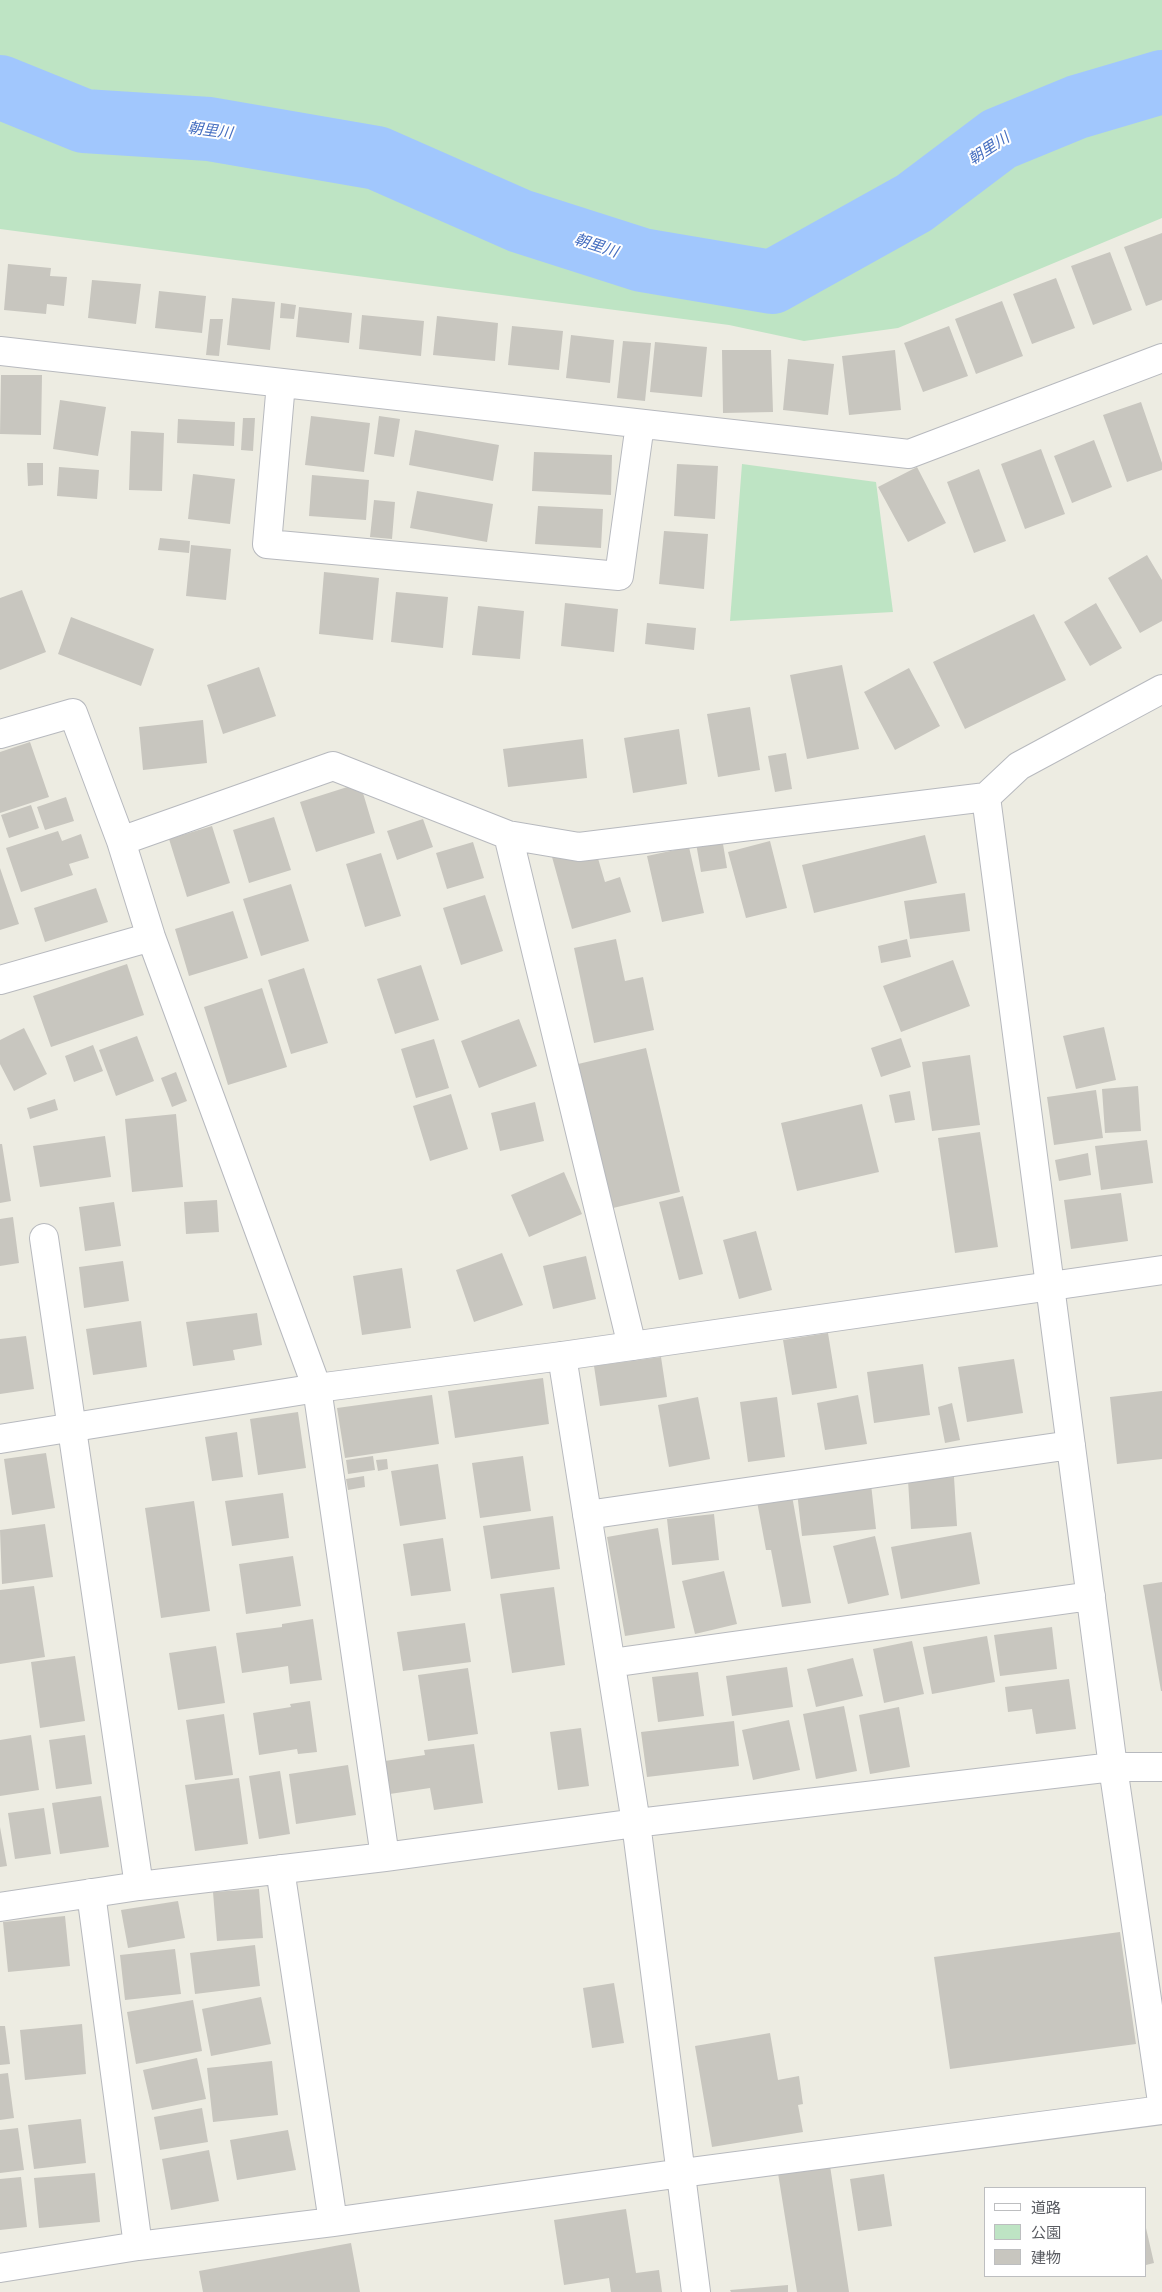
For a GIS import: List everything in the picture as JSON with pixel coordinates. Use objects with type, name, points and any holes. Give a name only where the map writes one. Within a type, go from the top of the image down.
[{"type":"street","points":[[0,351],[909,454],[1162,358]]},
{"type":"street","points":[[281,383],[267,544],[619,576],[640,424]]},
{"type":"street","points":[[121,841],[333,766],[508,835],[579,847],[986,798],[1019,766],[1162,689]]},
{"type":"street","points":[[0,734],[73,713],[121,841],[151,937],[317,1388],[385,1857]]},
{"type":"street","points":[[986,798],[1113,1767],[1162,2102]]},
{"type":"street","points":[[508,835],[632,1346]]},
{"type":"street","points":[[0,980],[151,937]]},
{"type":"street","points":[[44,1238],[74,1428],[139,1886]]},
{"type":"street","points":[[0,1439],[317,1388],[562,1356],[1162,1270]]},
{"type":"street","points":[[562,1356],[636,1823],[696,2292]]},
{"type":"street","points":[[587,1515],[1071,1445]]},
{"type":"street","points":[[611,1663],[1092,1596]]},
{"type":"street","points":[[0,1907],[139,1886],[385,1857],[636,1823],[1113,1767],[1162,1766]]},
{"type":"street","points":[[280,1869],[334,2222]]},
{"type":"street","points":[[91,1893],[138,2246]]},
{"type":"street","points":[[0,2268],[138,2246],[334,2222],[682,2173],[1162,2110]]},
{"type":"green space","points":[[0,0],[1162,0],[1162,218],[898,328],[804,341],[729,325],[0,229]]},
{"type":"green space","points":[[742,464],[876,482],[893,612],[730,621]]},
{"type":"building","points":[[1162,233],[1162,300],[1146,306],[1124,247]]},
{"type":"building","points":[[1110,252],[1132,310],[1093,325],[1071,266]]},
{"type":"building","points":[[8,264],[51,268],[50,276],[67,277],[64,306],[47,304],[46,314],[4,310]]},
{"type":"building","points":[[1056,278],[1075,328],[1032,344],[1013,294]]},
{"type":"building","points":[[92,280],[141,284],[136,324],[88,318]]},
{"type":"building","points":[[159,291],[206,296],[202,333],[155,328]]},
{"type":"building","points":[[232,298],[275,302],[270,350],[227,345]]},
{"type":"building","points":[[1002,301],[1023,356],[976,374],[955,319]]},
{"type":"building","points":[[281,303],[296,305],[294,319],[280,318]]},
{"type":"building","points":[[299,307],[352,313],[349,343],[296,337]]},
{"type":"building","points":[[362,315],[424,321],[421,356],[359,349]]},
{"type":"building","points":[[437,316],[498,323],[495,361],[433,355]]},
{"type":"building","points":[[210,319],[223,319],[219,356],[206,355]]},
{"type":"building","points":[[512,326],[563,331],[559,370],[508,365]]},
{"type":"building","points":[[949,326],[968,376],[923,392],[904,343]]},
{"type":"building","points":[[571,335],[614,340],[610,383],[566,378]]},
{"type":"building","points":[[623,341],[651,343],[645,401],[617,398]]},
{"type":"building","points":[[655,342],[707,347],[702,397],[650,392]]},
{"type":"building","points":[[722,350],[771,350],[773,412],[723,413]]},
{"type":"building","points":[[895,350],[901,410],[849,415],[842,356]]},
{"type":"building","points":[[788,359],[834,364],[828,415],[783,410]]},
{"type":"building","points":[[1,375],[42,375],[41,435],[0,434]]},
{"type":"building","points":[[60,400],[106,407],[98,456],[53,449]]},
{"type":"building","points":[[1141,402],[1162,463],[1162,470],[1127,482],[1103,415]]},
{"type":"building","points":[[311,416],[370,423],[364,472],[305,465]]},
{"type":"building","points":[[379,416],[400,419],[394,457],[374,454]]},
{"type":"building","points":[[243,418],[255,418],[253,451],[241,450]]},
{"type":"building","points":[[178,419],[235,422],[234,446],[177,443]]},
{"type":"building","points":[[415,430],[499,445],[493,481],[409,465]]},
{"type":"building","points":[[131,431],[164,433],[162,491],[129,490]]},
{"type":"building","points":[[1094,440],[1112,487],[1072,503],[1054,456]]},
{"type":"building","points":[[1041,449],[1065,514],[1025,529],[1001,464]]},
{"type":"building","points":[[534,452],[612,455],[611,495],[532,491]]},
{"type":"building","points":[[27,463],[43,463],[43,485],[28,486]]},
{"type":"building","points":[[677,464],[718,466],[715,519],[674,516]]},
{"type":"building","points":[[59,467],[99,470],[97,499],[57,496]]},
{"type":"building","points":[[917,467],[946,523],[908,542],[878,487]]},
{"type":"building","points":[[979,469],[1006,541],[974,553],[947,482]]},
{"type":"building","points":[[193,474],[235,479],[230,524],[188,519]]},
{"type":"building","points":[[312,475],[369,480],[366,520],[309,516]]},
{"type":"building","points":[[417,491],[493,504],[487,542],[410,528]]},
{"type":"building","points":[[374,500],[395,502],[392,539],[370,537]]},
{"type":"building","points":[[538,506],[603,509],[601,548],[535,544]]},
{"type":"building","points":[[664,531],[708,534],[704,589],[659,584]]},
{"type":"building","points":[[160,538],[190,541],[189,553],[158,550]]},
{"type":"building","points":[[191,545],[231,549],[226,600],[186,596]]},
{"type":"building","points":[[1147,555],[1162,580],[1162,621],[1140,633],[1108,578]]},
{"type":"building","points":[[324,572],[379,578],[373,640],[319,634]]},
{"type":"building","points":[[22,590],[46,652],[0,670],[0,598]]},
{"type":"building","points":[[396,592],[448,597],[443,648],[391,642]]},
{"type":"building","points":[[565,603],[618,609],[614,652],[561,646]]},
{"type":"building","points":[[1096,603],[1122,648],[1090,666],[1064,622]]},
{"type":"building","points":[[478,606],[524,611],[520,659],[472,655]]},
{"type":"building","points":[[1034,614],[1066,680],[965,729],[933,662]]},
{"type":"building","points":[[71,617],[154,649],[141,686],[58,654]]},
{"type":"building","points":[[647,623],[696,628],[694,650],[645,644]]},
{"type":"building","points":[[842,665],[859,749],[807,759],[790,675]]},
{"type":"building","points":[[259,667],[276,716],[223,734],[207,685]]},
{"type":"building","points":[[909,668],[940,726],[895,750],[864,692]]},
{"type":"building","points":[[750,707],[760,770],[718,777],[707,714]]},
{"type":"building","points":[[203,720],[207,763],[143,770],[139,727]]},
{"type":"building","points":[[679,729],[687,784],[633,793],[624,738]]},
{"type":"building","points":[[583,739],[587,778],[508,787],[503,749]]},
{"type":"building","points":[[30,742],[49,797],[0,813],[0,752]]},
{"type":"building","points":[[786,753],[792,789],[775,792],[768,756]]},
{"type":"building","points":[[360,783],[375,833],[316,852],[300,802]]},
{"type":"building","points":[[66,797],[74,821],[45,830],[37,807]]},
{"type":"building","points":[[31,805],[39,828],[9,838],[1,815]]},
{"type":"building","points":[[274,817],[291,870],[249,883],[233,830]]},
{"type":"building","points":[[423,819],[433,847],[397,860],[387,831]]},
{"type":"building","points":[[212,826],[230,883],[187,897],[169,839]]},
{"type":"building","points":[[58,831],[62,841],[81,834],[89,858],[69,864],[73,875],[21,892],[6,848]]},
{"type":"building","points":[[925,835],[937,883],[814,913],[802,865]]},
{"type":"building","points":[[722,838],[727,868],[701,872],[696,843]]},
{"type":"building","points":[[770,841],[787,908],[746,918],[728,852]]},
{"type":"building","points":[[473,842],[484,878],[447,889],[436,853]]},
{"type":"building","points":[[594,845],[605,882],[620,877],[631,912],[572,929],[552,857]]},
{"type":"building","points":[[689,847],[704,913],[662,922],[647,856]]},
{"type":"building","points":[[381,853],[401,916],[365,927],[346,864]]},
{"type":"building","points":[[0,868],[19,924],[0,930]]},
{"type":"building","points":[[291,884],[309,941],[261,956],[243,899]]},
{"type":"building","points":[[96,888],[108,922],[45,942],[34,908]]},
{"type":"building","points":[[965,893],[970,931],[910,939],[904,901]]},
{"type":"building","points":[[485,895],[503,951],[461,965],[443,908]]},
{"type":"building","points":[[233,911],[248,958],[189,976],[175,929]]},
{"type":"building","points":[[616,939],[625,981],[643,977],[654,1030],[594,1043],[574,948]]},
{"type":"building","points":[[907,939],[911,957],[881,963],[878,946]]},
{"type":"building","points":[[953,960],[970,1006],[901,1032],[883,986]]},
{"type":"building","points":[[127,964],[144,1015],[51,1047],[33,996]]},
{"type":"building","points":[[421,965],[439,1020],[395,1034],[377,979]]},
{"type":"building","points":[[304,968],[328,1043],[291,1054],[268,980]]},
{"type":"building","points":[[262,988],[287,1067],[228,1085],[204,1007]]},
{"type":"building","points":[[519,1019],[537,1066],[479,1088],[461,1041]]},
{"type":"building","points":[[1104,1027],[1116,1080],[1076,1089],[1063,1036]]},
{"type":"building","points":[[24,1028],[47,1074],[14,1091],[0,1064],[0,1040]]},
{"type":"building","points":[[137,1036],[154,1081],[116,1096],[99,1050]]},
{"type":"building","points":[[901,1038],[911,1067],[881,1077],[871,1048]]},
{"type":"building","points":[[434,1039],[449,1088],[416,1098],[401,1049]]},
{"type":"building","points":[[93,1045],[103,1071],[74,1082],[65,1056]]},
{"type":"building","points":[[646,1048],[680,1192],[613,1208],[578,1064]]},
{"type":"building","points":[[970,1055],[980,1125],[932,1131],[922,1062]]},
{"type":"building","points":[[176,1072],[187,1101],[172,1107],[161,1078]]},
{"type":"building","points":[[1138,1086],[1141,1131],[1105,1133],[1102,1089]]},
{"type":"building","points":[[1096,1090],[1103,1138],[1054,1145],[1047,1097]]},
{"type":"building","points":[[910,1091],[915,1120],[895,1123],[889,1095]]},
{"type":"building","points":[[451,1094],[468,1149],[430,1161],[413,1106]]},
{"type":"building","points":[[55,1099],[58,1110],[30,1119],[27,1108]]},
{"type":"building","points":[[535,1102],[544,1141],[500,1151],[491,1113]]},
{"type":"building","points":[[862,1104],[879,1172],[797,1191],[781,1123]]},
{"type":"building","points":[[176,1114],[183,1187],[132,1192],[125,1119]]},
{"type":"building","points":[[980,1132],[998,1247],[955,1253],[938,1138]]},
{"type":"building","points":[[105,1136],[111,1177],[40,1187],[33,1146]]},
{"type":"building","points":[[1147,1140],[1153,1183],[1101,1190],[1095,1146]]},
{"type":"building","points":[[0,1144],[2,1144],[11,1201],[0,1203]]},
{"type":"building","points":[[1088,1153],[1091,1175],[1059,1181],[1055,1160]]},
{"type":"building","points":[[564,1172],[582,1214],[529,1237],[511,1195]]},
{"type":"building","points":[[1121,1193],[1128,1241],[1071,1249],[1064,1200]]},
{"type":"building","points":[[683,1196],[703,1274],[679,1280],[659,1202]]},
{"type":"building","points":[[217,1200],[219,1232],[186,1234],[184,1202]]},
{"type":"building","points":[[114,1202],[121,1246],[85,1251],[79,1207]]},
{"type":"building","points":[[13,1217],[19,1263],[0,1266],[0,1219]]},
{"type":"building","points":[[756,1231],[772,1290],[739,1299],[723,1240]]},
{"type":"building","points":[[502,1253],[523,1305],[474,1322],[456,1270]]},
{"type":"building","points":[[586,1256],[596,1299],[553,1309],[543,1266]]},
{"type":"building","points":[[123,1261],[129,1301],[84,1308],[79,1267]]},
{"type":"building","points":[[402,1268],[411,1328],[362,1335],[353,1276]]},
{"type":"building","points":[[257,1313],[262,1345],[233,1350],[235,1360],[193,1366],[186,1322]]},
{"type":"building","points":[[141,1321],[147,1367],[93,1375],[86,1329]]},
{"type":"building","points":[[828,1333],[837,1388],[792,1395],[783,1340]]},
{"type":"building","points":[[26,1336],[34,1389],[0,1394],[0,1339]]},
{"type":"building","points":[[661,1357],[667,1397],[600,1406],[594,1366]]},
{"type":"building","points":[[1014,1359],[1023,1413],[967,1422],[958,1367]]},
{"type":"building","points":[[923,1364],[930,1415],[874,1423],[867,1372]]},
{"type":"building","points":[[543,1378],[549,1424],[455,1438],[448,1391]]},
{"type":"building","points":[[1162,1391],[1162,1459],[1117,1464],[1110,1397]]},
{"type":"building","points":[[432,1395],[439,1444],[345,1458],[337,1408]]},
{"type":"building","points":[[858,1395],[867,1444],[825,1450],[817,1403]]},
{"type":"building","points":[[698,1397],[710,1459],[669,1467],[658,1405]]},
{"type":"building","points":[[777,1397],[785,1457],[748,1462],[740,1402]]},
{"type":"building","points":[[952,1403],[960,1440],[945,1443],[938,1407]]},
{"type":"building","points":[[298,1412],[306,1468],[258,1475],[250,1419]]},
{"type":"building","points":[[237,1432],[243,1477],[212,1481],[205,1437]]},
{"type":"building","points":[[46,1453],[55,1508],[12,1515],[4,1459]]},
{"type":"building","points":[[373,1456],[375,1470],[348,1474],[346,1460]]},
{"type":"building","points":[[523,1456],[531,1511],[480,1518],[472,1463]]},
{"type":"building","points":[[387,1459],[388,1469],[378,1471],[376,1460]]},
{"type":"building","points":[[438,1464],[446,1519],[400,1526],[391,1471]]},
{"type":"building","points":[[364,1476],[365,1487],[348,1490],[346,1479]]},
{"type":"building","points":[[954,1477],[957,1526],[911,1529],[908,1480]]},
{"type":"building","points":[[871,1484],[876,1529],[802,1536],[797,1492]]},
{"type":"building","points":[[791,1490],[811,1603],[782,1607],[771,1550],[766,1550],[756,1496]]},
{"type":"building","points":[[283,1493],[289,1538],[232,1546],[225,1501]]},
{"type":"building","points":[[194,1501],[210,1611],[161,1618],[145,1508]]},
{"type":"building","points":[[714,1514],[719,1560],[672,1565],[667,1519]]},
{"type":"building","points":[[553,1516],[560,1569],[491,1579],[483,1526]]},
{"type":"building","points":[[45,1524],[53,1577],[2,1584],[0,1530]]},
{"type":"building","points":[[658,1528],[675,1628],[625,1636],[607,1537]]},
{"type":"building","points":[[971,1532],[980,1584],[901,1599],[891,1547]]},
{"type":"building","points":[[875,1536],[889,1595],[848,1604],[833,1546]]},
{"type":"building","points":[[443,1538],[451,1591],[411,1596],[403,1544]]},
{"type":"building","points":[[293,1556],[301,1606],[246,1614],[239,1564]]},
{"type":"building","points":[[724,1571],[737,1624],[695,1634],[682,1581]]},
{"type":"building","points":[[1162,1582],[1162,1691],[1161,1691],[1143,1585]]},
{"type":"building","points":[[34,1586],[45,1657],[0,1664],[0,1590]]},
{"type":"building","points":[[554,1587],[565,1665],[512,1673],[500,1594]]},
{"type":"building","points":[[313,1619],[322,1680],[290,1684],[288,1666],[242,1673],[236,1633],[282,1627],[282,1624]]},
{"type":"building","points":[[465,1623],[471,1662],[403,1671],[397,1632]]},
{"type":"building","points":[[1052,1627],[1057,1669],[1000,1676],[994,1635]]},
{"type":"building","points":[[987,1636],[995,1682],[932,1694],[923,1647]]},
{"type":"building","points":[[912,1641],[924,1694],[884,1703],[873,1649]]},
{"type":"building","points":[[216,1646],[225,1703],[178,1710],[169,1653]]},
{"type":"building","points":[[75,1656],[85,1721],[40,1728],[31,1662]]},
{"type":"building","points":[[853,1658],[863,1696],[816,1707],[807,1669]]},
{"type":"building","points":[[787,1667],[793,1707],[732,1716],[726,1676]]},
{"type":"building","points":[[468,1668],[478,1734],[428,1741],[418,1675]]},
{"type":"building","points":[[698,1672],[704,1716],[658,1722],[652,1677]]},
{"type":"building","points":[[1069,1679],[1076,1729],[1036,1734],[1032,1709],[1008,1712],[1005,1687]]},
{"type":"building","points":[[310,1701],[317,1752],[298,1754],[297,1749],[259,1755],[253,1713],[291,1707],[290,1704]]},
{"type":"building","points":[[844,1706],[857,1771],[816,1779],[803,1714]]},
{"type":"building","points":[[899,1707],[910,1767],[870,1774],[859,1715]]},
{"type":"building","points":[[224,1714],[233,1775],[195,1780],[186,1720]]},
{"type":"building","points":[[789,1720],[800,1770],[753,1780],[742,1730]]},
{"type":"building","points":[[734,1721],[739,1766],[647,1777],[641,1732]]},
{"type":"building","points":[[581,1728],[589,1786],[558,1790],[550,1732]]},
{"type":"building","points":[[31,1735],[39,1790],[0,1796],[0,1740]]},
{"type":"building","points":[[85,1735],[92,1784],[56,1789],[49,1740]]},
{"type":"building","points":[[474,1744],[483,1803],[434,1810],[430,1788],[383,1795],[378,1762],[425,1755],[424,1750]]},
{"type":"building","points":[[348,1765],[356,1815],[296,1824],[289,1774]]},
{"type":"building","points":[[280,1771],[290,1834],[259,1839],[249,1776]]},
{"type":"building","points":[[239,1778],[248,1844],[195,1851],[185,1785]]},
{"type":"building","points":[[101,1796],[109,1847],[60,1854],[52,1803]]},
{"type":"building","points":[[44,1808],[51,1854],[15,1859],[8,1813]]},
{"type":"building","points":[[0,1827],[7,1866],[0,1867]]},
{"type":"building","points":[[259,1889],[263,1938],[217,1941],[213,1892]]},
{"type":"building","points":[[178,1901],[185,1938],[128,1948],[121,1910]]},
{"type":"building","points":[[65,1916],[70,1966],[8,1972],[3,1922]]},
{"type":"building","points":[[1120,1932],[1136,2044],[950,2069],[934,1957]]},
{"type":"building","points":[[255,1945],[260,1986],[195,1994],[190,1953]]},
{"type":"building","points":[[175,1949],[181,1994],[125,2000],[120,1955]]},
{"type":"building","points":[[614,1983],[624,2043],[592,2048],[583,1988]]},
{"type":"building","points":[[261,1997],[271,2044],[211,2056],[202,2009]]},
{"type":"building","points":[[193,2000],[202,2051],[136,2064],[127,2012]]},
{"type":"building","points":[[82,2024],[86,2074],[25,2080],[20,2030]]},
{"type":"building","points":[[0,2026],[5,2026],[10,2064],[0,2065]]},
{"type":"building","points":[[770,2033],[778,2080],[799,2076],[803,2104],[798,2105],[803,2132],[712,2147],[695,2046]]},
{"type":"building","points":[[197,2058],[206,2099],[152,2110],[143,2070]]},
{"type":"building","points":[[272,2061],[278,2115],[213,2122],[207,2068]]},
{"type":"building","points":[[8,2073],[14,2118],[0,2120],[0,2074]]},
{"type":"building","points":[[202,2108],[208,2142],[160,2150],[154,2117]]},
{"type":"building","points":[[81,2119],[86,2163],[34,2169],[28,2125]]},
{"type":"building","points":[[18,2128],[24,2170],[0,2173],[0,2130]]},
{"type":"building","points":[[288,2130],[296,2170],[237,2180],[230,2140]]},
{"type":"building","points":[[209,2150],[219,2201],[171,2210],[162,2159]]},
{"type":"building","points":[[829,2159],[849,2292],[797,2292],[777,2167]]},
{"type":"building","points":[[95,2173],[100,2222],[39,2228],[34,2178]]},
{"type":"building","points":[[884,2174],[892,2226],[858,2231],[850,2179]]},
{"type":"building","points":[[21,2177],[27,2227],[0,2230],[0,2179]]},
{"type":"building","points":[[626,2209],[636,2273],[659,2270],[662,2292],[611,2292],[609,2278],[564,2285],[554,2220]]},
{"type":"building","points":[[1147,2232],[1154,2263],[1147,2265]]},
{"type":"building","points":[[351,2243],[360,2292],[203,2292],[199,2271]]},
{"type":"building","points":[[788,2285],[788,2292],[731,2292],[730,2290]]},
{"type":"waterway","name":"朝里川","points":[[0,87],[84,121],[209,129],[377,158],[520,221],[642,260],[772,282],[914,203],[999,139],[1077,107],[1162,82]]}]
